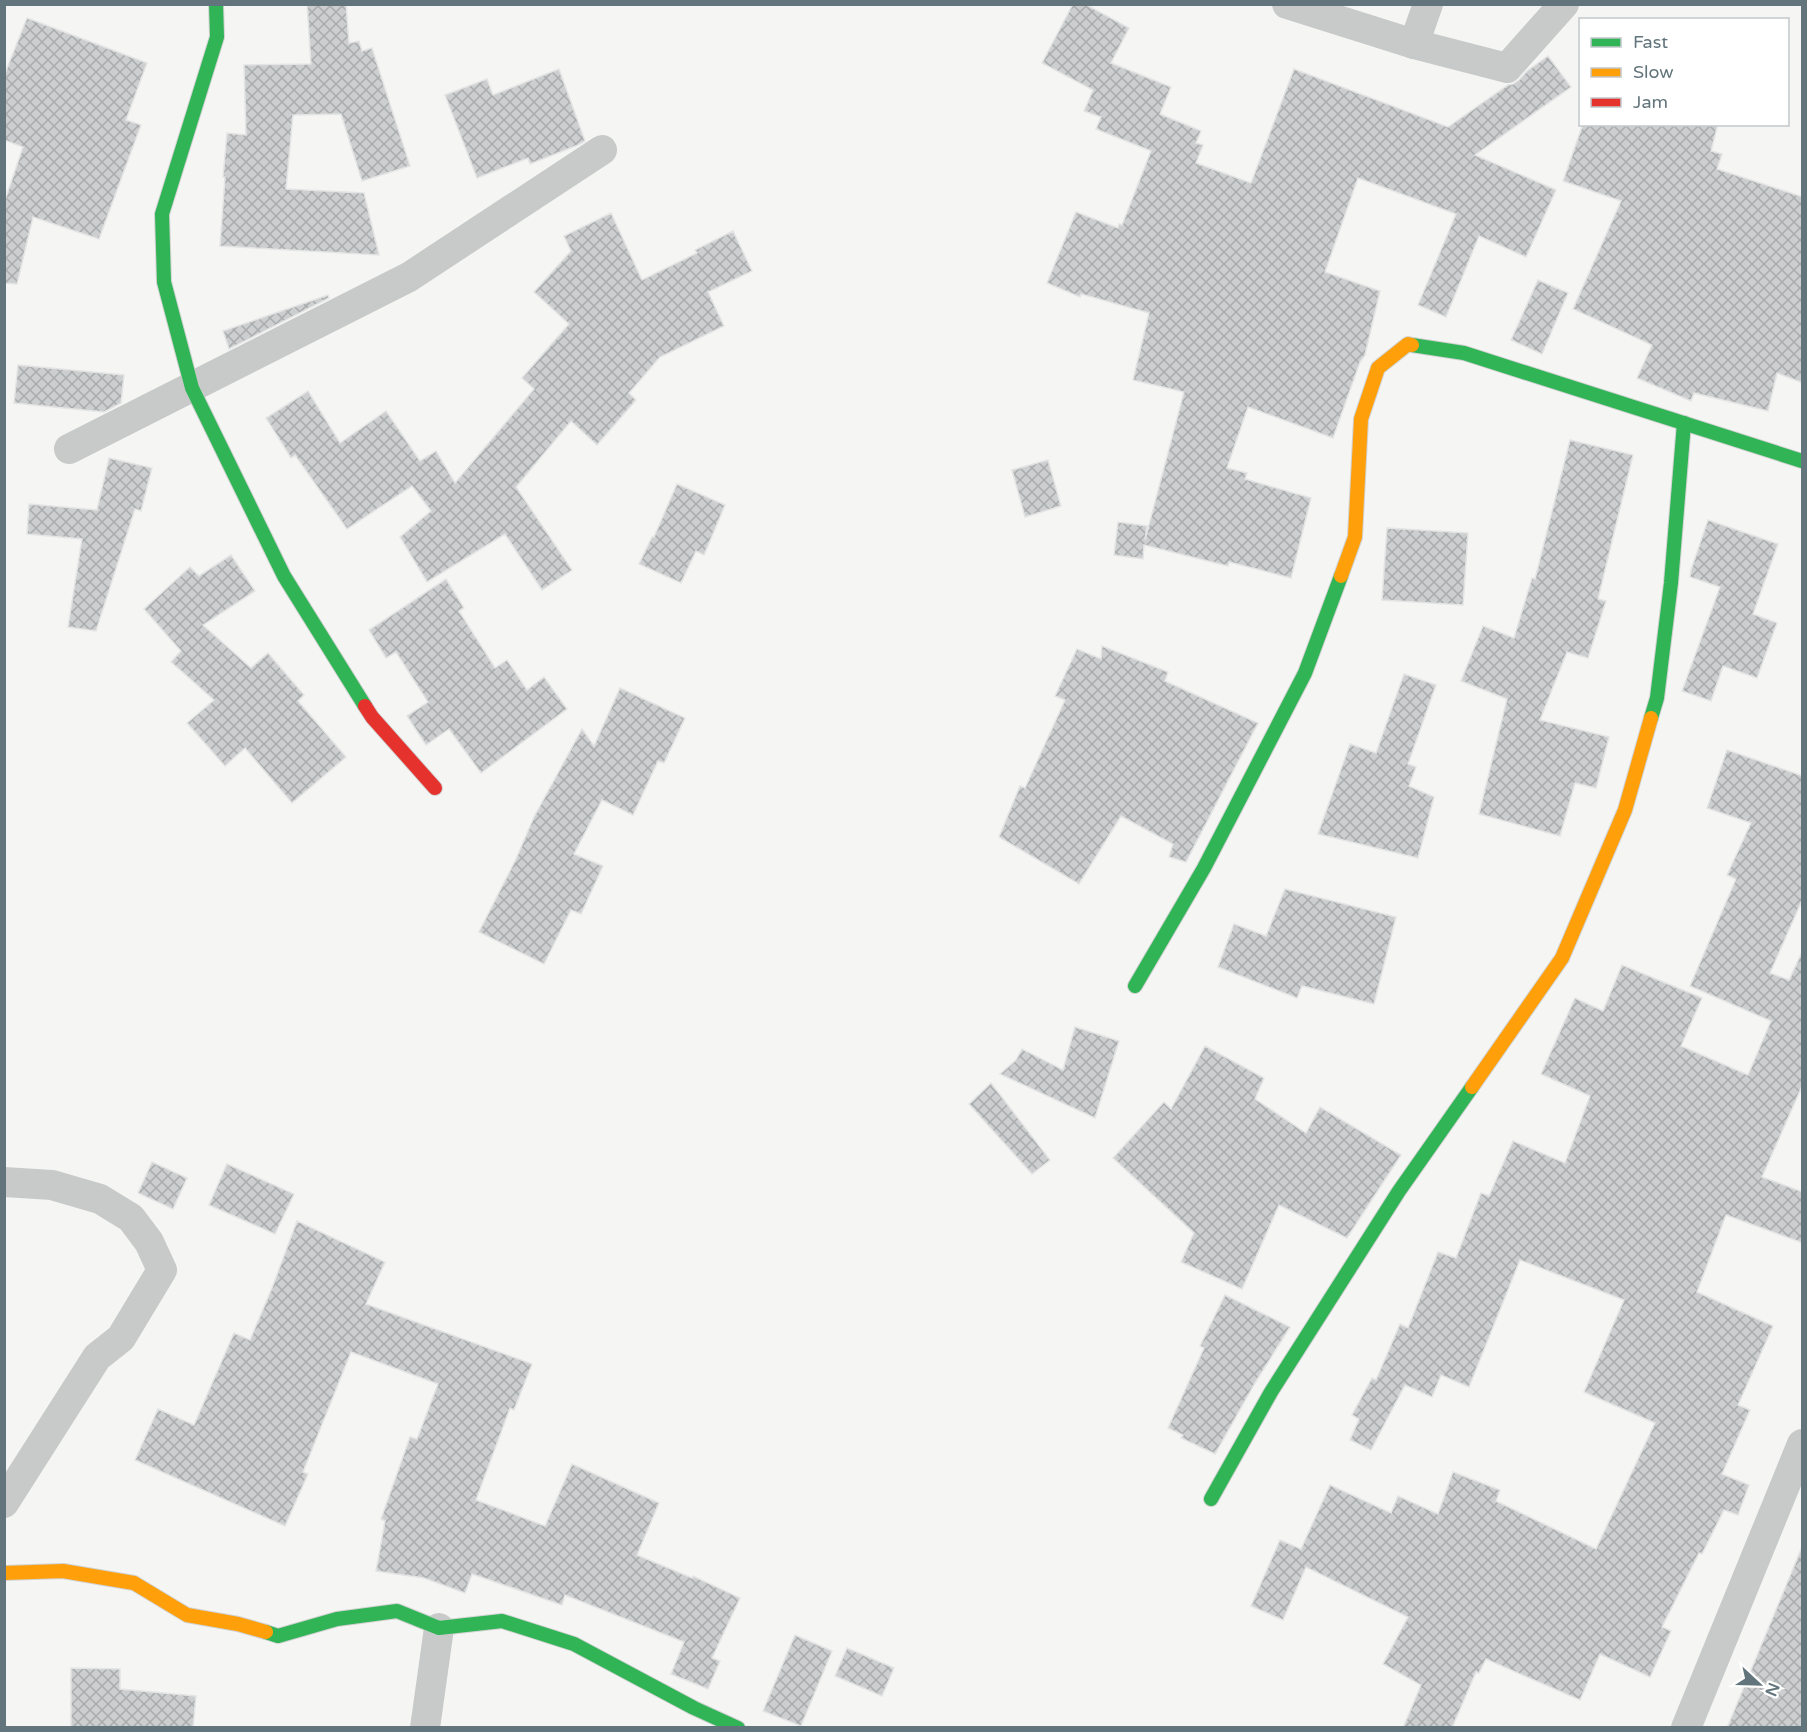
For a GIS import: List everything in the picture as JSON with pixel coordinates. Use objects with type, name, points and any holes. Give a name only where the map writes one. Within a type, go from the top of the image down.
[{"type":"street","points":[[216,4],[217,37],[162,214],[164,282],[192,388],[284,576],[372,717],[435,788]]},
{"type":"street","points":[[1287,4],[1414,44],[1507,68],[1564,4]]},
{"type":"street","points":[[1414,44],[1428,4]]},
{"type":"street","points":[[69,449],[409,277],[602,150]]},
{"type":"street","points":[[1135,986],[1204,868],[1305,673],[1355,537],[1361,419],[1377,368],[1408,344],[1464,353],[1803,461]]},
{"type":"street","points":[[1211,1499],[1271,1392],[1399,1191],[1562,958],[1625,810],[1657,698],[1671,583],[1684,423]]},
{"type":"street","points":[[4,1182],[51,1185],[100,1199],[131,1218],[149,1242],[162,1270],[121,1338],[97,1356],[4,1503]]},
{"type":"street","points":[[1686,1728],[1801,1451]]},
{"type":"street","points":[[4,1573],[63,1571],[134,1582],[187,1616],[238,1624],[278,1636],[337,1619],[397,1611],[439,1628],[502,1621],[574,1644],[694,1708],[738,1728]]},
{"type":"street","points":[[425,1728],[439,1628]]},
{"type":"building","points":[[307,4],[346,4],[349,43],[359,41],[362,51],[372,48],[410,166],[362,181],[341,114],[293,115],[286,189],[364,193],[379,255],[220,246],[227,133],[246,135],[244,65],[311,64]]},
{"type":"building","points":[[1073,4],[1085,4],[1129,28],[1111,63],[1171,87],[1160,114],[1201,131],[1196,143],[1203,145],[1196,163],[1251,183],[1294,69],[1448,127],[1508,85],[1519,80],[1527,71],[1548,56],[1571,87],[1475,155],[1556,190],[1526,257],[1479,236],[1446,317],[1418,305],[1456,214],[1358,178],[1325,272],[1380,291],[1365,355],[1360,362],[1333,438],[1248,407],[1227,468],[1247,473],[1245,479],[1311,498],[1291,578],[1229,562],[1228,566],[1144,545],[1143,559],[1114,555],[1118,522],[1147,526],[1145,540],[1184,392],[1133,380],[1149,313],[1081,294],[1080,297],[1047,283],[1076,212],[1118,228],[1119,224],[1122,225],[1151,151],[1096,129],[1101,117],[1084,111],[1093,90],[1042,63]]},
{"type":"building","points":[[27,18],[147,63],[126,120],[141,125],[99,239],[33,217],[17,284],[4,283],[4,203],[23,147],[4,140],[4,76]]},
{"type":"building","points":[[559,69],[585,141],[530,164],[528,158],[477,178],[445,95],[487,79],[493,95]]},
{"type":"building","points":[[1582,126],[1717,126],[1711,151],[1722,154],[1717,169],[1803,197],[1803,383],[1777,373],[1768,411],[1694,393],[1691,401],[1637,378],[1652,345],[1573,309],[1621,201],[1563,181]]},
{"type":"building","points":[[611,213],[642,280],[697,253],[695,250],[733,231],[752,271],[708,292],[724,326],[660,357],[629,393],[636,400],[597,445],[571,421],[516,487],[572,570],[542,590],[505,534],[427,582],[400,537],[431,511],[412,486],[347,529],[295,455],[291,458],[266,418],[308,391],[340,443],[386,411],[420,461],[436,451],[455,483],[534,389],[522,378],[569,324],[534,292],[571,251],[564,236]]},
{"type":"building","points":[[1538,280],[1568,293],[1542,354],[1511,340]]},
{"type":"building","points":[[328,295],[329,298],[229,349],[223,331]]},
{"type":"building","points":[[18,365],[124,375],[121,403],[104,412],[14,403]]},
{"type":"building","points":[[1570,440],[1633,455],[1598,599],[1606,601],[1588,658],[1567,652],[1540,720],[1609,737],[1596,788],[1575,783],[1560,836],[1479,814],[1507,699],[1461,681],[1483,626],[1514,638],[1532,578],[1535,579]]},
{"type":"building","points":[[109,458],[152,468],[141,511],[135,509],[96,631],[68,627],[82,539],[27,534],[29,504],[97,510]]},
{"type":"building","points":[[1048,460],[1061,506],[1025,517],[1012,470]]},
{"type":"building","points":[[677,484],[725,505],[704,555],[696,551],[681,583],[639,564],[654,537]]},
{"type":"building","points":[[1708,520],[1778,544],[1753,614],[1777,623],[1757,678],[1723,666],[1711,701],[1682,691],[1720,587],[1690,577]]},
{"type":"building","points":[[1387,528],[1468,533],[1463,605],[1382,600]]},
{"type":"building","points":[[231,555],[255,591],[203,625],[251,668],[268,653],[304,695],[298,701],[346,757],[292,803],[245,748],[225,766],[187,723],[214,700],[171,662],[181,651],[144,609],[190,567],[199,576]]},
{"type":"building","points":[[446,579],[464,608],[459,611],[495,668],[507,660],[527,690],[544,677],[567,709],[481,773],[449,729],[426,745],[407,716],[428,702],[396,652],[386,658],[369,630]]},
{"type":"building","points":[[1102,646],[1168,672],[1165,681],[1258,723],[1186,862],[1169,857],[1173,844],[1121,816],[1079,884],[999,837],[1020,786],[1025,788],[1065,700],[1055,696],[1077,649],[1101,659]]},
{"type":"building","points":[[1404,674],[1436,685],[1408,764],[1416,767],[1409,786],[1434,797],[1418,858],[1318,834],[1350,744],[1376,753]]},
{"type":"building","points":[[620,688],[685,718],[664,763],[658,761],[633,815],[602,800],[574,854],[603,866],[581,914],[571,910],[544,964],[479,932],[516,859],[534,817],[582,729],[594,746]]},
{"type":"building","points":[[1727,750],[1803,776],[1803,898],[1770,973],[1789,980],[1803,950],[1803,1084],[1762,1177],[1803,1192],[1803,1243],[1726,1215],[1697,1292],[1773,1326],[1738,1405],[1750,1410],[1722,1474],[1749,1485],[1738,1515],[1724,1510],[1702,1554],[1699,1553],[1662,1627],[1671,1631],[1650,1677],[1600,1654],[1580,1700],[1486,1659],[1479,1673],[1476,1672],[1452,1728],[1403,1728],[1421,1685],[1383,1664],[1408,1617],[1306,1567],[1283,1620],[1251,1606],[1280,1540],[1301,1549],[1330,1485],[1391,1513],[1398,1496],[1438,1514],[1453,1472],[1500,1490],[1496,1501],[1596,1549],[1655,1423],[1584,1392],[1624,1300],[1520,1260],[1469,1387],[1441,1375],[1432,1397],[1405,1385],[1371,1450],[1350,1440],[1359,1419],[1352,1415],[1372,1378],[1376,1380],[1400,1324],[1408,1328],[1438,1252],[1456,1258],[1481,1193],[1489,1196],[1513,1141],[1565,1163],[1590,1096],[1541,1074],[1575,998],[1603,1011],[1622,965],[1702,998],[1681,1046],[1748,1075],[1771,1021],[1690,986],[1736,879],[1727,875],[1751,823],[1707,808]]},
{"type":"building","points":[[1285,889],[1396,917],[1374,1004],[1302,986],[1297,998],[1218,967],[1234,924],[1266,936]]},
{"type":"building","points":[[1075,1027],[1119,1041],[1095,1118],[1000,1074],[1016,1060],[1022,1049],[1063,1070]]},
{"type":"building","points":[[1205,1046],[1264,1078],[1255,1099],[1306,1133],[1320,1107],[1401,1155],[1347,1238],[1279,1205],[1242,1289],[1181,1262],[1194,1233],[1113,1158],[1164,1102],[1171,1109]]},
{"type":"building","points":[[991,1083],[1050,1160],[1032,1174],[969,1104]]},
{"type":"building","points":[[152,1162],[187,1178],[173,1209],[138,1193]]},
{"type":"building","points":[[227,1164],[294,1194],[275,1234],[209,1205]]},
{"type":"building","points":[[297,1221],[385,1262],[366,1304],[532,1364],[514,1410],[510,1408],[476,1500],[545,1526],[572,1464],[659,1503],[637,1555],[692,1578],[693,1576],[740,1598],[712,1658],[720,1661],[708,1689],[671,1674],[684,1642],[565,1595],[562,1605],[472,1574],[465,1593],[424,1578],[376,1571],[385,1521],[381,1519],[410,1437],[417,1439],[438,1384],[351,1352],[303,1472],[308,1474],[285,1526],[135,1460],[158,1409],[194,1425],[234,1333],[250,1340]]},
{"type":"building","points":[[1225,1295],[1290,1327],[1215,1454],[1181,1438],[1183,1435],[1168,1428],[1204,1348],[1200,1346]]},
{"type":"building","points":[[1802,1547],[1803,1728],[1727,1728]]},
{"type":"building","points":[[795,1635],[832,1651],[801,1726],[763,1711]]},
{"type":"building","points":[[847,1648],[894,1668],[882,1696],[835,1676]]},
{"type":"building","points":[[71,1668],[120,1669],[120,1689],[196,1696],[193,1728],[71,1728]]},
{"type":"traffic: fast","points":[[216,4],[217,37],[162,214],[164,282],[192,388],[284,576],[365,706]]},
{"type":"traffic: fast","points":[[1412,345],[1464,353],[1802,461]]},
{"type":"traffic: fast","points":[[1651,718],[1657,698],[1671,583],[1684,423]]},
{"type":"traffic: fast","points":[[1135,986],[1204,868],[1305,673],[1341,576]]},
{"type":"traffic: fast","points":[[1211,1499],[1271,1392],[1399,1191],[1472,1087]]},
{"type":"traffic: fast","points":[[266,1632],[278,1636],[337,1619],[397,1611],[439,1628],[502,1621],[574,1644],[694,1708],[738,1728]]},
{"type":"traffic: slow","points":[[1341,576],[1355,537],[1361,419],[1378,368],[1408,344],[1412,345]]},
{"type":"traffic: slow","points":[[1472,1087],[1562,958],[1625,810],[1651,718]]},
{"type":"traffic: slow","points":[[4,1573],[63,1571],[134,1583],[187,1615],[238,1624],[266,1632]]},
{"type":"traffic: jam","points":[[365,706],[372,717],[435,788]]}]
